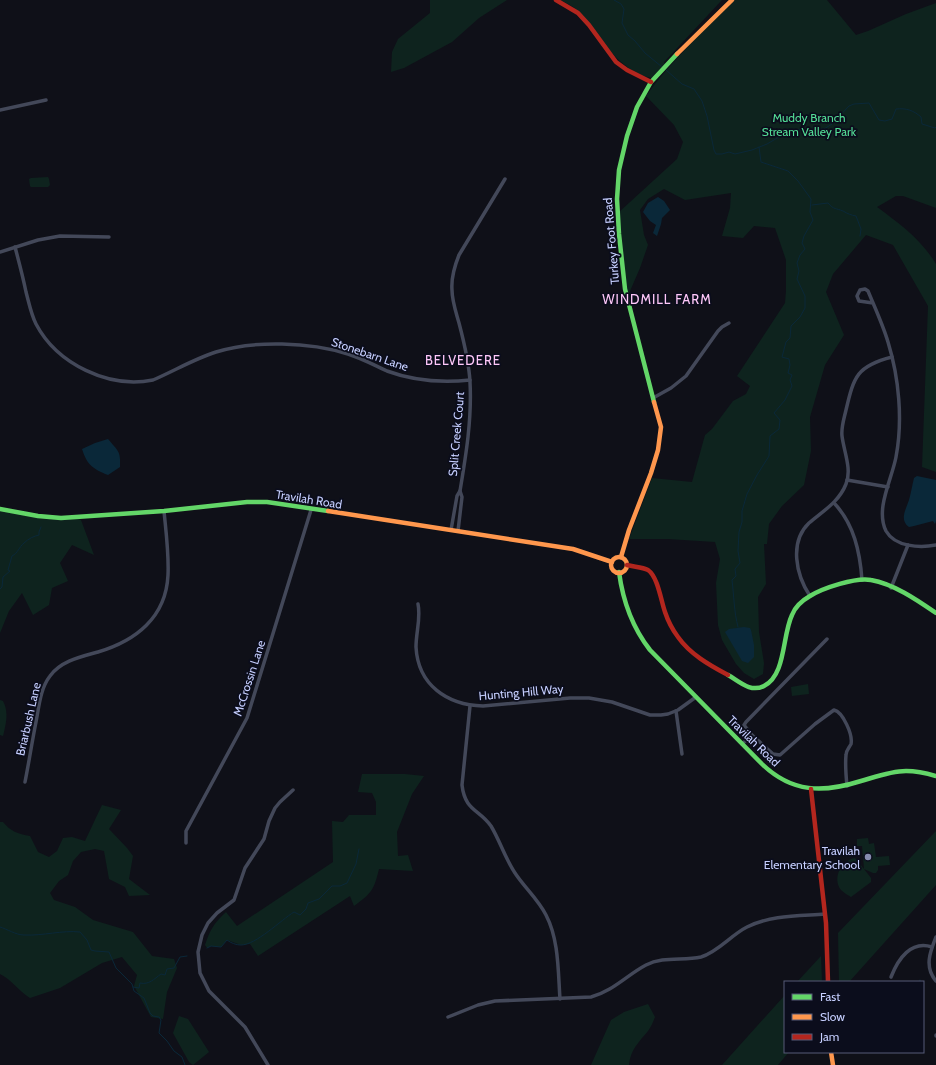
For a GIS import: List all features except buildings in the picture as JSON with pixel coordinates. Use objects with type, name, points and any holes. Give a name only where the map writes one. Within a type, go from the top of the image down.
[{"type":"main road","points":[[556,0],[578,13],[589,25],[616,62],[627,70],[651,82]]},
{"type":"main road","name":"Turkey Foot Road","points":[[621,557],[660,447],[661,427],[626,291],[619,234],[617,199],[619,170],[627,136],[637,106],[651,82],[689,41],[732,0]]},
{"type":"main road","name":"Travilah Road","points":[[0,509],[61,518],[164,511],[247,502],[267,502],[311,510],[573,549],[612,562]]},
{"type":"main road","points":[[616,557],[621,557],[626,560],[627,565],[624,571],[619,572],[613,569],[612,562],[616,557]]},
{"type":"main road","points":[[627,565],[645,569],[652,575],[670,624],[682,644],[708,665],[750,688],[770,683],[775,678],[779,672],[791,616],[797,607],[810,596],[820,591],[862,580],[871,580],[892,588],[936,613]]},
{"type":"main road","name":"Travilah Road","points":[[619,572],[620,586],[632,621],[638,632],[653,652],[742,744],[769,770],[782,779],[790,784],[822,790],[847,786],[890,773],[903,771],[918,772],[936,776]]},
{"type":"main road","points":[[811,789],[825,914],[828,949],[828,981]]},
{"type":"main road","points":[[831,1053],[833,1065]]},
{"type":"street","points":[[0,110],[46,100]]},
{"type":"street","name":"Split Creek Court","points":[[451,530],[457,496],[460,491],[468,438],[471,405],[470,380],[464,345],[452,298],[452,279],[459,255],[505,179]]},
{"type":"street","points":[[0,252],[42,239],[60,236],[109,237]]},
{"type":"street","name":"Stonebarn Lane","points":[[15,247],[32,312],[36,324],[43,335],[58,351],[75,364],[105,378],[126,382],[148,381],[218,352],[241,346],[273,344],[314,346],[347,353],[385,370],[410,378],[438,382],[470,380]]},
{"type":"street","points":[[873,303],[859,301],[857,296],[860,290],[865,289],[868,291],[873,303],[886,336],[892,357],[899,396],[900,417],[897,455],[882,508],[883,521],[887,532],[894,539],[908,545],[918,547],[936,545]]},
{"type":"street","points":[[653,398],[671,388],[686,376],[718,331],[730,323]]},
{"type":"street","points":[[810,596],[800,576],[796,561],[797,548],[801,533],[808,524],[834,503],[847,484],[848,462],[842,429],[852,387],[860,372],[868,365],[892,357]]},
{"type":"street","points":[[847,480],[888,487]]},
{"type":"street","name":"Split Creek Court","points":[[458,531],[462,497],[460,491]]},
{"type":"street","points":[[834,503],[844,515],[853,534],[860,560],[862,580]]},
{"type":"street","name":"McCrossin Lane","points":[[186,843],[186,831],[247,718],[311,510]]},
{"type":"street","name":"Briarbush Lane","points":[[25,782],[41,698],[45,684],[51,674],[68,662],[112,648],[127,641],[142,630],[160,607],[165,593],[168,576],[164,511]]},
{"type":"street","points":[[892,588],[908,545]]},
{"type":"street","name":"Hunting Hill Way","points":[[418,604],[420,612],[416,645],[423,673],[429,683],[442,695],[457,703],[470,706],[483,706],[584,698],[612,702],[650,715],[668,714],[676,711],[696,697]]},
{"type":"street","points":[[827,639],[744,725],[752,735],[773,754],[780,755],[815,724],[834,710],[841,713],[850,734],[851,744],[846,753],[847,786]]},
{"type":"street","points":[[470,706],[462,785],[463,795],[470,806],[487,821],[515,873],[546,914],[551,928],[557,957],[560,999]]},
{"type":"street","points":[[676,711],[682,754]]},
{"type":"street","points":[[742,744],[752,735]]},
{"type":"street","points":[[268,1065],[245,1027],[214,996],[206,985],[200,972],[198,952],[199,943],[206,927],[217,913],[234,900],[245,868],[264,839],[272,814],[280,802],[293,790]]},
{"type":"street","points":[[448,1017],[478,1005],[495,1001],[592,997],[602,994],[612,988],[647,964],[656,961],[702,956],[714,950],[732,936],[758,922],[774,918],[825,914]]},
{"type":"street","points":[[936,937],[929,958],[929,966],[932,977],[936,982]]},
{"type":"street","points":[[891,977],[896,966],[914,946],[925,944],[932,947]]},
{"type":"green space","points":[[430,0],[507,0],[479,18],[452,42],[404,68],[391,72],[392,52],[398,39],[430,13]]},
{"type":"green space","points":[[560,0],[722,0],[664,62],[665,64],[652,78],[633,71],[624,65],[609,50],[583,16],[572,6]]},
{"type":"green space","name":"Muddy Branch Stream Valley Park","points":[[735,0],[827,0],[856,35],[936,3],[936,208],[903,196],[896,196],[877,207],[917,239],[936,264],[936,472],[922,467],[928,306],[893,245],[866,235],[833,274],[826,292],[844,335],[825,365],[810,417],[811,451],[804,485],[782,506],[769,524],[767,544],[764,544],[766,584],[758,597],[759,632],[764,663],[763,674],[754,679],[744,673],[736,664],[722,640],[718,625],[716,583],[720,559],[715,542],[668,539],[629,539],[652,478],[692,482],[705,435],[712,429],[733,401],[746,394],[750,386],[737,376],[785,303],[786,260],[775,228],[754,226],[743,238],[722,236],[730,208],[731,193],[685,200],[664,189],[648,199],[640,210],[644,235],[648,245],[627,298],[618,213],[677,159],[683,142],[674,125],[646,96],[677,58]]},
{"type":"green space","points":[[48,177],[50,185],[48,187],[30,186],[29,179],[31,178]]},
{"type":"green space","points":[[0,509],[21,513],[73,517],[81,520],[94,555],[72,545],[60,563],[68,581],[52,588],[49,605],[33,615],[22,593],[9,611],[0,633]]},
{"type":"green space","points":[[808,684],[809,694],[792,696],[791,687]]},
{"type":"green space","points":[[0,700],[3,701],[6,709],[6,723],[3,736],[0,735]]},
{"type":"green space","points":[[362,774],[405,774],[424,776],[412,794],[397,832],[398,856],[408,855],[413,871],[379,869],[374,887],[365,898],[354,906],[350,896],[258,956],[250,944],[241,945],[227,940],[221,947],[211,946],[207,948],[205,945],[215,923],[226,912],[237,926],[333,862],[332,821],[343,822],[349,815],[376,815],[376,802],[372,793],[358,792]]},
{"type":"green space","points":[[102,805],[121,810],[109,829],[133,856],[129,879],[150,895],[129,896],[125,887],[109,879],[104,851],[95,849],[81,852],[73,861],[68,875],[59,881],[50,893],[54,900],[75,907],[93,920],[133,932],[152,956],[174,959],[177,968],[167,992],[163,1019],[151,1017],[134,986],[137,975],[122,957],[102,963],[60,988],[30,998],[0,974],[0,822],[3,822],[8,828],[15,832],[30,836],[38,852],[49,857],[57,851],[63,838],[72,837],[85,841]]},
{"type":"green space","points":[[936,831],[936,885],[850,981],[839,981],[838,933]]},
{"type":"green space","points":[[868,838],[869,844],[874,843],[876,857],[889,856],[890,865],[878,866],[876,873],[864,869],[862,846],[857,846],[857,839]]},
{"type":"green space","points":[[855,858],[871,878],[871,882],[851,897],[841,890],[837,880],[839,870],[842,866],[850,859]]},
{"type":"green space","points":[[821,956],[822,981],[798,981]]},
{"type":"green space","points":[[784,996],[784,1053],[788,1053],[778,1065],[722,1065]]},
{"type":"green space","points":[[648,1004],[655,1017],[649,1029],[633,1051],[629,1065],[591,1065],[611,1020],[624,1012]]},
{"type":"green space","points":[[179,1016],[188,1019],[209,1052],[193,1065],[189,1062],[173,1033]]},
{"type":"water","points":[[658,197],[664,201],[670,210],[662,218],[657,236],[653,233],[656,225],[650,221],[643,212],[648,203]]},
{"type":"water","points":[[108,439],[119,454],[120,467],[108,475],[98,471],[88,463],[82,449]]},
{"type":"water","points":[[917,476],[936,480],[936,521],[935,524],[933,521],[909,527],[904,521],[904,514],[914,478]]},
{"type":"water","points":[[744,627],[750,628],[754,645],[754,657],[748,663],[742,661],[725,632],[729,629]]},
{"type":"waterway","points":[[614,0],[621,4],[624,9],[622,23],[628,35],[645,53],[662,67]]},
{"type":"waterway","points":[[666,70],[682,84],[694,89],[702,101],[716,154],[729,152],[735,154],[752,150],[767,144],[791,130],[824,129],[832,124],[849,106],[854,104],[869,103],[879,120],[885,121],[892,119],[896,109],[909,110],[921,117],[922,124],[936,127]]},
{"type":"waterway","points":[[738,627],[732,580],[736,576],[735,569],[740,563],[738,551],[742,511],[747,494],[769,456],[770,436],[779,429],[780,420],[774,413],[785,400],[792,386],[790,380],[792,375],[788,373],[790,365],[789,359],[782,357],[786,342],[790,338],[791,326],[800,317],[805,308],[805,296],[797,279],[799,271],[797,263],[800,255],[805,249],[802,243],[804,236],[813,220],[810,212],[811,199],[798,181],[788,171],[761,162],[759,147]]},
{"type":"waterway","points":[[812,205],[828,203],[834,208],[856,216],[861,229],[860,236]]},
{"type":"waterway","points":[[0,589],[2,587],[3,577],[10,571],[8,570],[12,556],[22,545],[31,538],[39,535],[41,527]]},
{"type":"waterway","points":[[207,948],[211,946],[221,947],[227,940],[237,945],[247,944],[261,937],[294,912],[300,915],[306,909],[308,903],[319,899],[332,886],[340,886],[347,883],[356,864],[359,849]]},
{"type":"waterway","points":[[0,927],[21,935],[80,932],[87,940],[91,950],[109,952],[116,968],[132,984],[134,991],[144,998],[150,1013],[153,1016],[159,1017],[161,1020],[159,1033],[174,1051],[182,1057],[185,1065]]},
{"type":"waterway","points":[[133,987],[139,988],[140,983],[154,980],[161,974],[165,975],[167,969],[174,968],[180,957],[187,956]]},
{"type":"traffic: fast","points":[[654,402],[625,289],[617,199],[619,170],[627,136],[637,107],[651,82],[677,54]]},
{"type":"traffic: fast","points":[[0,509],[38,516],[61,518],[164,511],[247,502],[267,502],[328,511]]},
{"type":"traffic: fast","points":[[619,572],[623,594],[629,614],[638,632],[650,650],[773,774],[796,785],[821,789],[847,785],[883,774],[900,771],[918,772],[936,776]]},
{"type":"traffic: fast","points":[[728,675],[745,685],[754,688],[764,686],[771,681],[780,664],[786,633],[795,609],[810,596],[840,584],[865,579],[880,582],[905,593],[936,613]]},
{"type":"traffic: slow","points":[[677,54],[732,0]]},
{"type":"traffic: slow","points":[[621,557],[629,530],[651,473],[658,450],[661,427],[654,402]]},
{"type":"traffic: slow","points":[[328,511],[573,549],[612,562]]},
{"type":"traffic: slow","points":[[619,557],[625,559],[627,565],[625,571],[619,573],[613,571],[611,565],[613,559],[619,557]]},
{"type":"traffic: slow","points":[[831,1053],[833,1065]]},
{"type":"traffic: jam","points":[[556,0],[578,13],[589,25],[616,62],[627,70],[651,82]]},
{"type":"traffic: jam","points":[[627,565],[646,569],[651,573],[657,583],[667,619],[678,637],[694,654],[728,675]]},
{"type":"traffic: jam","points":[[811,789],[826,923],[828,981]]},
{"type":"place","name":"Travilah Elementary School","points":[[868,857]]},
{"type":"district","name":"WINDMILL FARM","points":[[657,299]]},
{"type":"district","name":"BELVEDERE","points":[[463,360]]}]
